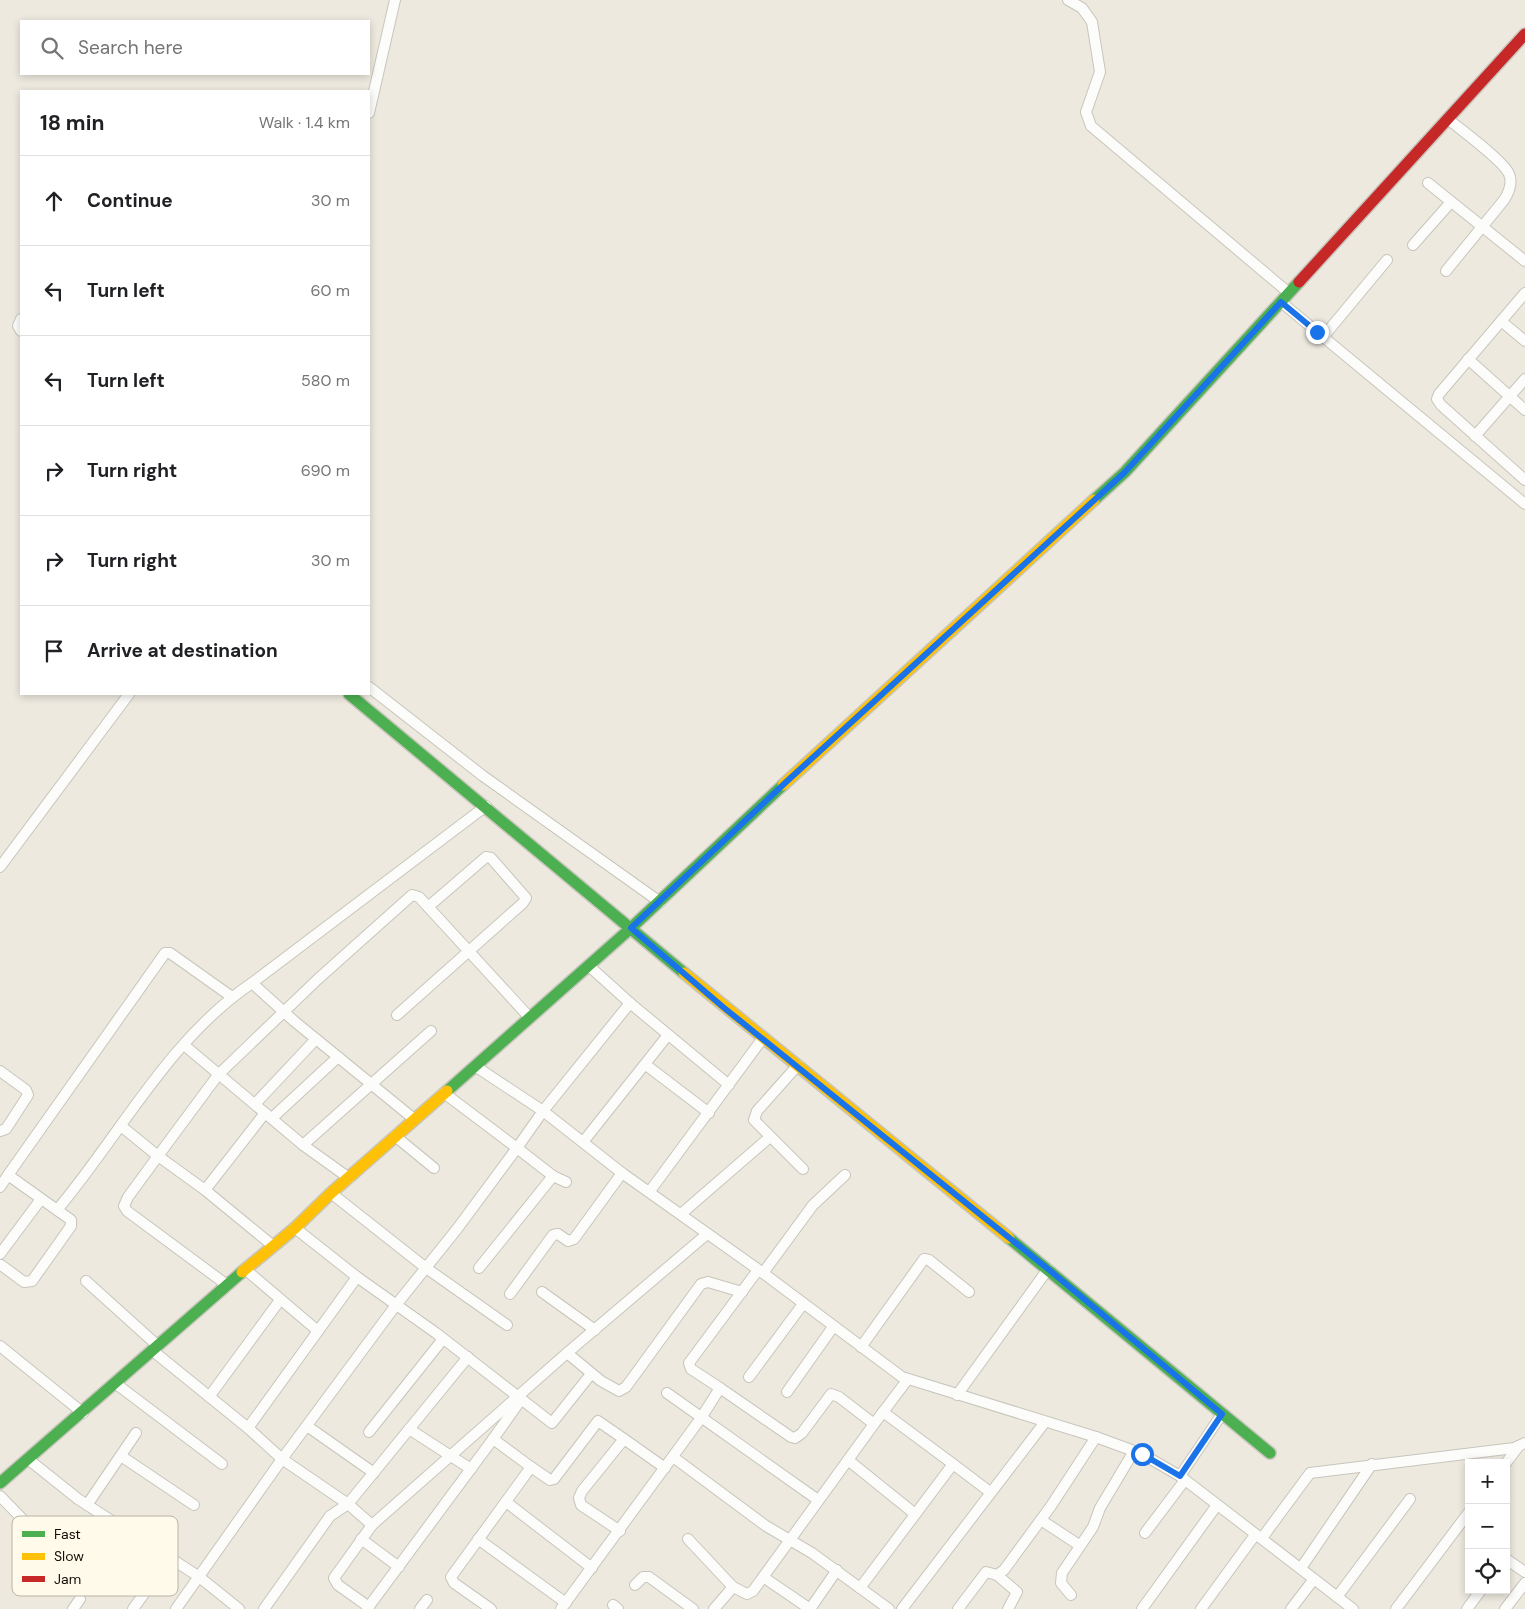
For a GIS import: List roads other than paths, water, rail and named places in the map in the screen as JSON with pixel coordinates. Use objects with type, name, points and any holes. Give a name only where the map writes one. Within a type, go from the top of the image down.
[{"type":"street","points":[[370,109],[395,0]]},
{"type":"street","points":[[1068,0],[1082,8],[1092,22],[1100,66],[1098,79],[1086,112],[1091,126],[1289,293]]},
{"type":"street","points":[[0,1484],[246,1270],[272,1245],[295,1228],[331,1193],[589,966],[660,902],[785,783],[1125,472],[1525,34]]},
{"type":"street","points":[[1446,271],[1508,192],[1509,173],[1504,166],[1448,119]]},
{"type":"street","points":[[1428,183],[1525,261]]},
{"type":"street","points":[[1413,245],[1451,202]]},
{"type":"street","points":[[1323,337],[1387,260]]},
{"type":"street","points":[[1525,293],[1438,394],[1437,399],[1440,405],[1525,480]]},
{"type":"street","points":[[1281,302],[1525,504]]},
{"type":"street","points":[[1501,321],[1525,341]]},
{"type":"street","points":[[1468,359],[1525,410]]},
{"type":"street","points":[[1475,436],[1525,379]]},
{"type":"street","points":[[370,688],[483,776],[660,902]]},
{"type":"street","points":[[0,867],[128,695]]},
{"type":"street","points":[[350,695],[763,1038],[1048,1269],[1270,1453]]},
{"type":"street","points":[[57,1210],[184,1045],[232,997],[486,806]]},
{"type":"street","points":[[397,1015],[525,900],[525,896],[491,858],[482,858],[428,906]]},
{"type":"street","points":[[227,1285],[127,1211],[124,1206],[128,1197],[218,1075],[412,895],[417,895],[428,906],[530,1018]]},
{"type":"street","points":[[0,1187],[165,953],[170,953],[232,997]]},
{"type":"street","points":[[589,966],[630,1003],[729,1085]]},
{"type":"street","points":[[252,983],[414,1120]]},
{"type":"street","points":[[176,1609],[282,1459],[396,1305],[517,1148],[543,1111],[630,1003]]},
{"type":"street","points":[[303,1145],[431,1032]]},
{"type":"street","points":[[583,1142],[646,1065],[668,1034]]},
{"type":"street","points":[[650,1191],[763,1038]]},
{"type":"street","points":[[255,1104],[316,1039]]},
{"type":"street","points":[[184,1045],[303,1145],[349,1178]]},
{"type":"street","points":[[205,1190],[269,1116],[338,1057]]},
{"type":"street","points":[[646,1065],[709,1113]]},
{"type":"street","points":[[798,1065],[755,1116],[756,1123],[804,1170]]},
{"type":"street","points":[[475,1066],[543,1111],[622,1173],[650,1191],[760,1271],[860,1347],[908,1379],[1096,1437],[1134,1451],[1183,1478],[1353,1609]]},
{"type":"street","points":[[0,1071],[26,1090],[28,1096],[6,1129],[0,1131]]},
{"type":"street","points":[[444,1093],[553,1176],[566,1182]]},
{"type":"street","points":[[120,1126],[205,1190],[272,1245]]},
{"type":"street","points":[[395,1136],[434,1168]]},
{"type":"street","points":[[681,1214],[770,1137]]},
{"type":"street","points":[[510,1294],[552,1235],[558,1234],[568,1241],[574,1239],[622,1173]]},
{"type":"street","points":[[0,1266],[24,1282],[32,1281],[71,1226],[71,1220],[8,1175]]},
{"type":"street","points":[[845,1175],[813,1204],[742,1292],[689,1363],[691,1369],[791,1437],[795,1438],[802,1433],[831,1394],[839,1397],[874,1424]]},
{"type":"street","points":[[479,1268],[553,1176]]},
{"type":"street","points":[[331,1193],[426,1268],[507,1326]]},
{"type":"street","points":[[0,1254],[40,1199]]},
{"type":"street","points":[[295,1228],[357,1277],[468,1358],[552,1424],[591,1374]]},
{"type":"street","points":[[518,1399],[493,1439],[368,1608],[338,1585],[334,1578],[372,1525],[450,1454],[518,1399],[567,1353],[707,1234]]},
{"type":"street","points":[[860,1347],[924,1260],[929,1260],[969,1292]]},
{"type":"street","points":[[957,1395],[1048,1269]]},
{"type":"street","points":[[246,1270],[318,1331]]},
{"type":"street","points":[[248,1428],[357,1277]]},
{"type":"street","points":[[86,1281],[209,1397],[248,1428],[282,1459],[348,1504],[372,1525]]},
{"type":"street","points":[[567,1353],[614,1391],[623,1390],[701,1284],[708,1282],[742,1292]]},
{"type":"street","points":[[542,1292],[595,1330]]},
{"type":"street","points":[[209,1397],[280,1300]]},
{"type":"street","points":[[749,1376],[802,1304]]},
{"type":"street","points":[[787,1392],[833,1327]]},
{"type":"street","points":[[369,1432],[443,1339]]},
{"type":"street","points":[[0,1346],[83,1413]]},
{"type":"street","points":[[264,1609],[330,1516],[348,1504],[468,1358]]},
{"type":"street","points":[[688,1539],[733,1588],[750,1594],[908,1379]]},
{"type":"street","points":[[115,1383],[222,1464]]},
{"type":"street","points":[[478,1538],[563,1606],[620,1531],[701,1418],[720,1388]]},
{"type":"street","points":[[667,1393],[818,1500]]},
{"type":"street","points":[[883,1412],[990,1492]]},
{"type":"street","points":[[1145,1533],[1183,1478],[1222,1414]]},
{"type":"street","points":[[493,1439],[550,1480],[554,1479],[598,1420],[665,1468]]},
{"type":"street","points":[[902,1609],[1045,1422]]},
{"type":"street","points":[[307,1426],[374,1473]]},
{"type":"street","points":[[409,1429],[450,1454],[470,1469]]},
{"type":"street","points":[[87,1505],[136,1433]]},
{"type":"street","points":[[997,1575],[1004,1570],[1040,1520],[1096,1437]]},
{"type":"street","points":[[620,1531],[581,1505],[579,1498],[624,1439]]},
{"type":"street","points":[[1510,1459],[1521,1448]]},
{"type":"street","points":[[1201,1609],[1308,1475],[1372,1464],[1521,1448]]},
{"type":"street","points":[[1071,1595],[1062,1586],[1060,1579],[1062,1572],[1093,1527],[1100,1508],[1134,1451]]},
{"type":"street","points":[[121,1456],[194,1505]]},
{"type":"street","points":[[673,1457],[766,1526],[837,1570],[889,1609]]},
{"type":"street","points":[[28,1459],[104,1516]]},
{"type":"street","points":[[848,1460],[915,1514]]},
{"type":"street","points":[[860,1588],[953,1464]]},
{"type":"street","points":[[1301,1568],[1372,1464]]},
{"type":"street","points":[[491,1609],[480,1606],[454,1583],[451,1578],[531,1467]]},
{"type":"street","points":[[0,1496],[19,1516]]},
{"type":"street","points":[[1337,1597],[1410,1499]]},
{"type":"street","points":[[506,1502],[592,1568]]},
{"type":"street","points":[[1142,1609],[1216,1505]]},
{"type":"street","points":[[1396,1609],[1465,1517]]},
{"type":"street","points":[[1040,1520],[1079,1545]]},
{"type":"street","points":[[361,1540],[399,1567]]},
{"type":"street","points":[[1510,1562],[1525,1572]]},
{"type":"street","points":[[178,1563],[198,1576],[239,1609]]},
{"type":"street","points":[[763,1577],[810,1609],[837,1570]]},
{"type":"street","points":[[958,1609],[986,1572],[997,1575],[1017,1592],[1008,1609]]},
{"type":"street","points":[[635,1585],[643,1577],[649,1577],[693,1609]]},
{"type":"street","points":[[1291,1609],[1314,1579]]},
{"type":"street","points":[[1504,1609],[1525,1583]]},
{"type":"street","points":[[714,1609],[733,1588]]},
{"type":"street","points":[[1467,1609],[1478,1594]]},
{"type":"street","points":[[133,1609],[142,1596]]},
{"type":"street","points":[[73,1609],[80,1599]]},
{"type":"street","points":[[420,1609],[427,1600]]}]
